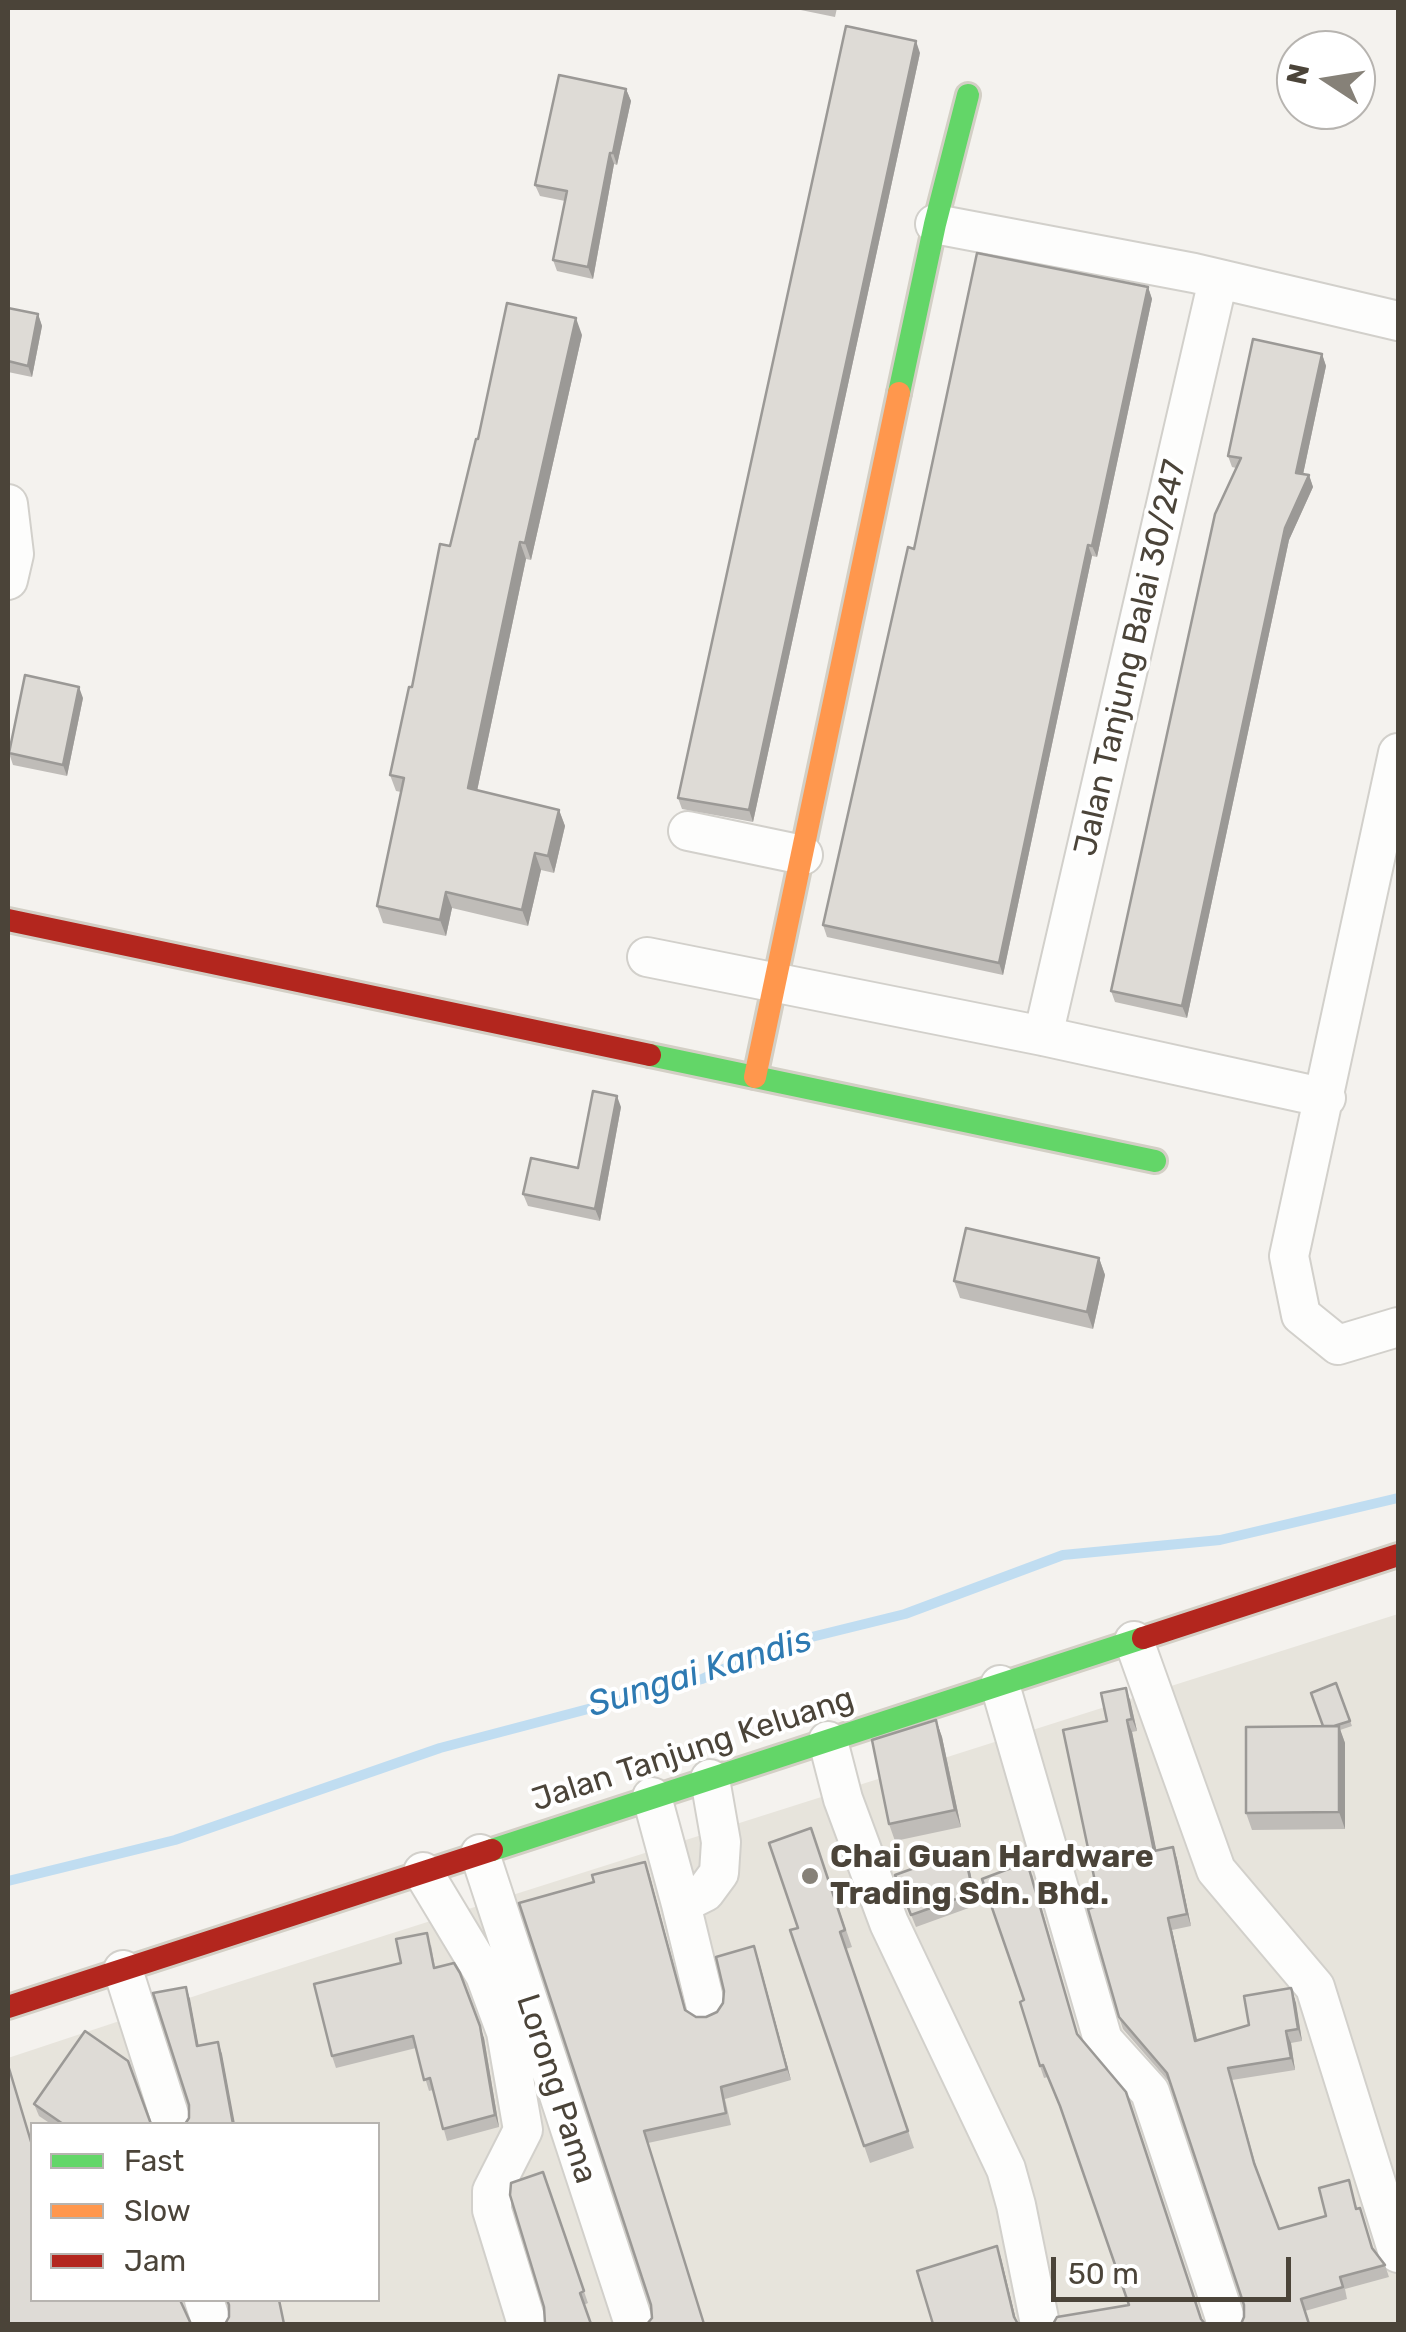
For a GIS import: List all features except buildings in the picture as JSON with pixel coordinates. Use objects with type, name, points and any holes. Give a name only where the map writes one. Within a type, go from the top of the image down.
[{"type":"street","points":[[755,1077],[935,224],[968,95]]},
{"type":"street","points":[[935,224],[1398,320]]},
{"type":"street","name":"Jalan Tanjung Balai 30/247","points":[[1043,1036],[1218,280]]},
{"type":"street","points":[[8,504],[14,554],[8,580]]},
{"type":"street","points":[[1398,753],[1289,1256],[1301,1315],[1338,1346],[1398,1328]]},
{"type":"street","points":[[688,832],[804,855]]},
{"type":"street","points":[[8,920],[1155,1161]]},
{"type":"street","points":[[647,957],[1043,1036],[1326,1098]]},
{"type":"street","name":"Jalan Tanjung Keluang","points":[[8,2008],[423,1872],[487,1878],[652,1798],[710,1779],[830,1750],[1004,1696],[1142,1667],[1398,1555]]},
{"type":"street","points":[[1142,1667],[1216,1870],[1315,1988],[1398,2253]]},
{"type":"street","points":[[1004,1696],[1103,2040],[1150,2092],[1227,2324]]},
{"type":"street","points":[[830,1750],[843,1798],[889,1922],[1006,2169],[1040,2324]]},
{"type":"street","points":[[682,1904],[705,1892],[720,1874],[721,1842],[710,1779]]},
{"type":"street","points":[[652,1798],[706,2007]]},
{"type":"street","points":[[423,1872],[485,1976],[506,2032],[522,2130],[492,2191],[492,2210],[527,2324]]},
{"type":"street","name":"Lorong Pama","points":[[487,1878],[634,2324]]},
{"type":"street","points":[[123,1970],[171,2122]]},
{"type":"shaded area","points":[[1398,1614],[1398,2324],[8,2324],[8,2058]]},
{"type":"waterway","name":"Sungai Kandis","points":[[8,1881],[175,1840],[440,1748],[702,1679],[771,1647],[905,1614],[1063,1555],[1220,1540],[1398,1498]]},
{"type":"traffic: fast","points":[[899,393],[935,224],[968,95]]},
{"type":"traffic: fast","points":[[650,1055],[1155,1161]]},
{"type":"traffic: fast","points":[[492,1850],[1143,1638]]},
{"type":"traffic: slow","points":[[755,1077],[899,393]]},
{"type":"traffic: jam","points":[[8,920],[650,1055]]},
{"type":"traffic: jam","points":[[1143,1638],[1398,1555]]},
{"type":"traffic: jam","points":[[8,2007],[492,1850]]},
{"type":"place","name":"Chai Guan Hardware Trading Sdn. Bhd.","points":[[810,1876]]}]
